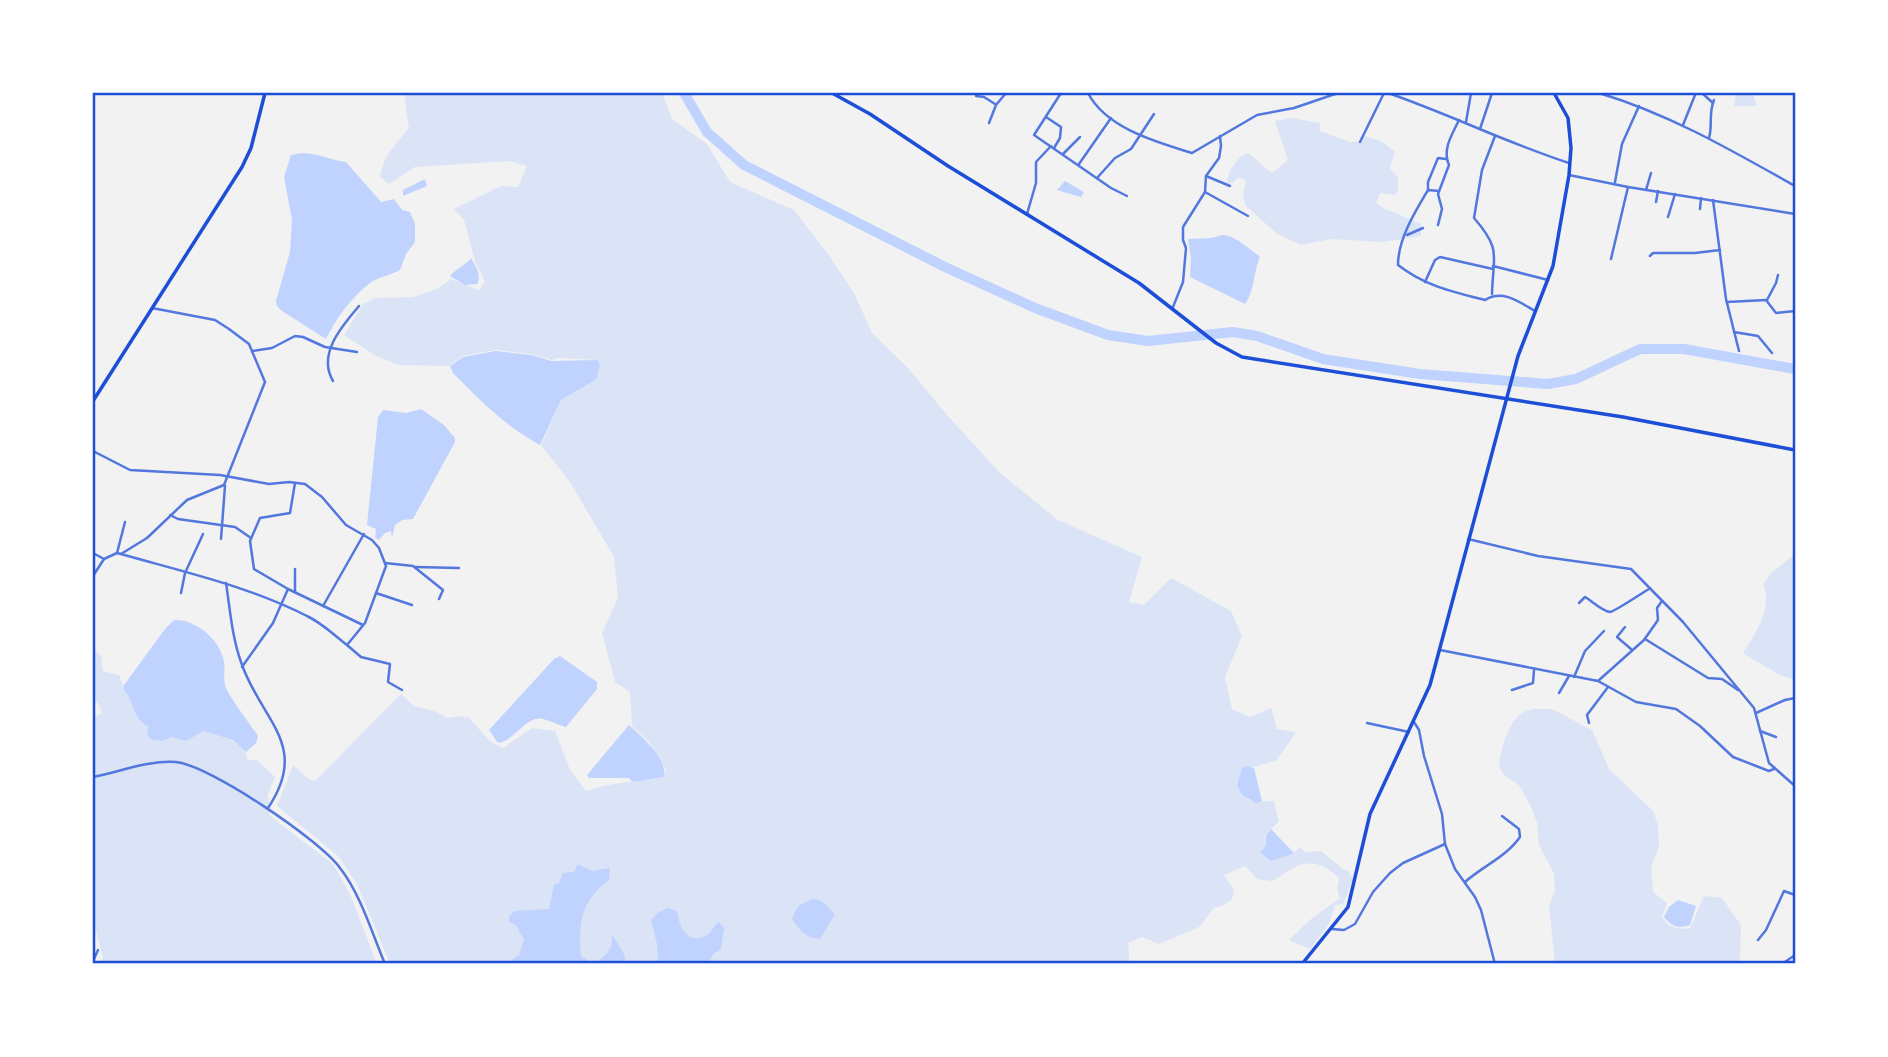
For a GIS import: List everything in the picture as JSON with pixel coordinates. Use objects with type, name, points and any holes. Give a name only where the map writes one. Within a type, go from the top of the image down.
[{"type":"main road","points":[[93,401],[242,167],[251,148],[265,93]]},
{"type":"main road","points":[[832,93],[1139,282],[1212,341],[1235,354],[1257,360],[1623,417],[1795,450]]},
{"type":"main road","points":[[1302,964],[1348,907],[1370,814],[1430,685],[1518,356],[1557,250],[1569,175],[1570,135],[1567,118],[1554,93]]},
{"type":"street","points":[[989,123],[996,104],[1006,93]]},
{"type":"street","points":[[1061,93],[1034,135],[1127,196]]},
{"type":"street","points":[[1088,93],[1094,105],[1111,118],[1142,135],[1192,153],[1257,115],[1294,108],[1338,93]]},
{"type":"street","points":[[1360,142],[1386,93],[1569,163]]},
{"type":"street","points":[[1466,122],[1471,93]]},
{"type":"street","points":[[1480,129],[1492,93]]},
{"type":"street","points":[[1599,93],[1683,125],[1795,186]]},
{"type":"street","points":[[1703,94],[1713,102],[1709,111],[1709,138]]},
{"type":"street","points":[[1683,125],[1695,95]]},
{"type":"street","points":[[976,96],[996,104]]},
{"type":"street","points":[[1615,184],[1622,144],[1639,106]]},
{"type":"street","points":[[1097,178],[1115,158],[1131,149],[1154,114]]},
{"type":"street","points":[[1027,214],[1036,183],[1036,162],[1059,142],[1061,127],[1046,117]]},
{"type":"street","points":[[1078,165],[1111,118]]},
{"type":"street","points":[[1438,225],[1441,209],[1438,191],[1448,167],[1446,149],[1459,120]]},
{"type":"street","points":[[1173,307],[1183,282],[1186,248],[1183,227],[1205,192],[1206,176],[1219,158],[1222,146],[1220,136]]},
{"type":"street","points":[[1492,295],[1494,248],[1487,231],[1474,218],[1482,170],[1495,136]]},
{"type":"street","points":[[1063,155],[1080,137]]},
{"type":"street","points":[[1446,159],[1438,158],[1428,182],[1428,190],[1405,234],[1398,265],[1411,275],[1451,293],[1485,300],[1492,295],[1508,296],[1535,311]]},
{"type":"street","points":[[1646,190],[1651,173]]},
{"type":"street","points":[[1569,175],[1795,214]]},
{"type":"street","points":[[1206,176],[1230,186]]},
{"type":"street","points":[[1611,259],[1628,187]]},
{"type":"street","points":[[1428,190],[1438,191]]},
{"type":"street","points":[[1656,202],[1658,191]]},
{"type":"street","points":[[1205,192],[1248,216]]},
{"type":"street","points":[[1668,217],[1675,194]]},
{"type":"street","points":[[1700,209],[1701,198]]},
{"type":"street","points":[[1713,200],[1727,302],[1739,351]]},
{"type":"street","points":[[1405,234],[1423,228]]},
{"type":"street","points":[[1650,256],[1653,253],[1720,250]]},
{"type":"street","points":[[1425,282],[1435,260],[1440,257],[1548,280]]},
{"type":"street","points":[[1767,300],[1778,275]]},
{"type":"street","points":[[1727,302],[1767,300]]},
{"type":"street","points":[[1767,300],[1776,313],[1795,311]]},
{"type":"street","points":[[333,380],[328,373],[330,347],[359,306]]},
{"type":"street","points":[[152,308],[215,320],[249,344],[265,382],[224,485],[221,539]]},
{"type":"street","points":[[1734,332],[1758,335],[1772,353]]},
{"type":"street","points":[[253,352],[272,348],[295,336],[357,352]]},
{"type":"street","points":[[94,453],[130,470],[227,477],[269,484],[305,484],[322,497],[338,519],[364,534],[379,548],[386,566],[363,625],[347,645]]},
{"type":"street","points":[[295,483],[290,513],[261,517],[251,538],[254,569],[288,589],[363,625]]},
{"type":"street","points":[[93,576],[104,559],[147,538],[187,500],[224,485]]},
{"type":"street","points":[[170,515],[178,519],[235,527],[251,538]]},
{"type":"street","points":[[119,553],[125,522]]},
{"type":"street","points":[[181,593],[185,573],[203,534]]},
{"type":"street","points":[[323,606],[364,534]]},
{"type":"street","points":[[1468,539],[1538,556],[1631,569],[1683,622],[1740,690],[1756,713],[1766,754],[1774,769],[1795,786]]},
{"type":"street","points":[[93,553],[104,559]]},
{"type":"street","points":[[119,553],[226,583],[309,617],[361,657],[390,664],[388,682],[402,690]]},
{"type":"street","points":[[385,563],[459,568]]},
{"type":"street","points":[[415,567],[443,590],[439,599]]},
{"type":"street","points":[[295,569],[295,592]]},
{"type":"street","points":[[226,583],[242,667],[285,749],[287,766],[282,786],[268,809]]},
{"type":"street","points":[[242,667],[273,623],[288,589]]},
{"type":"street","points":[[1579,603],[1585,597],[1608,612],[1614,611],[1649,589]]},
{"type":"street","points":[[376,593],[412,605]]},
{"type":"street","points":[[1598,681],[1645,639],[1658,620],[1657,608],[1662,601]]},
{"type":"street","points":[[1625,627],[1617,637],[1632,650]]},
{"type":"street","points":[[1559,694],[1585,652],[1604,631]]},
{"type":"street","points":[[1645,639],[1708,678],[1722,679],[1740,690]]},
{"type":"street","points":[[1439,650],[1598,681],[1636,702],[1683,712],[1733,757],[1769,771],[1774,769]]},
{"type":"street","points":[[1512,691],[1533,684],[1534,670]]},
{"type":"street","points":[[1589,723],[1587,715],[1608,687]]},
{"type":"street","points":[[1756,713],[1795,698]]},
{"type":"street","points":[[1414,722],[1419,730],[1442,814],[1445,844],[1455,869],[1481,910],[1495,964]]},
{"type":"street","points":[[1367,723],[1409,732]]},
{"type":"street","points":[[1760,731],[1776,737]]},
{"type":"street","points":[[93,778],[158,763],[177,762],[209,773],[268,809],[323,849],[342,870],[385,964]]},
{"type":"street","points":[[1465,882],[1477,871],[1504,855],[1520,837],[1519,829],[1502,816]]},
{"type":"street","points":[[1332,929],[1345,930],[1355,924],[1373,892],[1403,863],[1445,844]]},
{"type":"street","points":[[1758,940],[1766,930],[1784,891],[1795,895]]},
{"type":"street","points":[[93,961],[98,950]]},
{"type":"street","points":[[1782,964],[1795,955]]},
{"type":"shaded area","points":[[404,93],[662,93],[672,119],[707,144],[730,182],[794,210],[855,295],[872,333],[908,368],[1000,473],[1058,520],[1142,557],[1129,602],[1144,605],[1171,578],[1231,611],[1242,636],[1225,677],[1232,709],[1250,717],[1271,708],[1277,729],[1296,732],[1277,760],[1242,768],[1237,785],[1244,796],[1256,801],[1274,801],[1279,821],[1265,835],[1266,845],[1260,854],[1271,861],[1293,854],[1300,847],[1305,852],[1321,851],[1348,871],[1353,879],[1343,904],[1335,905],[1329,924],[1310,949],[1289,940],[1311,919],[1340,898],[1337,890],[1339,878],[1330,870],[1314,864],[1298,866],[1273,881],[1257,879],[1245,866],[1224,875],[1234,890],[1232,899],[1214,908],[1199,927],[1159,944],[1142,937],[1128,943],[1130,964],[390,964],[357,884],[338,856],[277,806],[293,765],[307,778],[315,781],[401,694],[414,706],[434,711],[447,718],[469,718],[491,742],[503,748],[532,728],[555,731],[570,770],[586,791],[664,777],[666,770],[649,742],[632,726],[630,692],[615,682],[602,633],[618,598],[614,557],[570,482],[541,445],[561,400],[597,379],[600,365],[598,360],[551,360],[532,354],[495,350],[463,356],[449,366],[399,365],[376,356],[344,335],[363,304],[375,298],[413,297],[437,289],[451,279],[479,290],[485,282],[475,261],[464,220],[454,209],[501,186],[518,187],[527,166],[508,161],[415,167],[389,184],[380,177],[384,163],[409,128]]},
{"type":"shaded area","points":[[1736,93],[1753,93],[1757,106],[1734,106]]},
{"type":"shaded area","points":[[1292,118],[1320,123],[1320,131],[1350,142],[1360,141],[1365,136],[1381,141],[1395,152],[1390,168],[1398,178],[1398,192],[1394,195],[1380,193],[1376,203],[1421,224],[1421,236],[1382,242],[1332,239],[1300,245],[1276,233],[1245,205],[1243,194],[1246,181],[1238,177],[1227,184],[1231,170],[1240,158],[1248,153],[1272,173],[1288,160],[1275,121]]},
{"type":"shaded area","points":[[1795,554],[1795,680],[1778,674],[1743,653],[1762,620],[1766,602],[1763,584],[1771,573]]},
{"type":"shaded area","points":[[93,649],[101,656],[103,671],[119,675],[138,719],[148,726],[147,736],[151,740],[162,741],[171,737],[186,741],[204,731],[217,734],[236,743],[248,760],[257,760],[275,777],[268,794],[270,816],[333,864],[350,894],[377,964],[97,964],[103,958],[96,930],[93,929],[93,718],[102,713],[97,702],[93,701]]},
{"type":"shaded area","points":[[1534,709],[1552,709],[1592,730],[1609,769],[1653,811],[1658,825],[1659,846],[1651,868],[1653,892],[1667,903],[1662,917],[1674,927],[1690,928],[1704,896],[1722,898],[1741,925],[1740,964],[1555,964],[1549,905],[1555,892],[1554,874],[1539,845],[1537,822],[1531,807],[1519,785],[1504,775],[1499,766],[1508,731],[1518,716]]},
{"type":"water","points":[[301,153],[346,162],[381,202],[394,199],[402,210],[410,212],[415,224],[415,242],[406,254],[400,270],[373,281],[356,295],[326,339],[282,311],[276,301],[290,252],[292,220],[284,177],[291,155]]},
{"type":"water","points":[[425,179],[427,186],[403,196],[403,190]]},
{"type":"water","points":[[1065,181],[1084,192],[1081,197],[1057,190]]},
{"type":"water","points":[[1222,235],[1237,240],[1260,256],[1245,304],[1190,277],[1188,239]]},
{"type":"water","points":[[471,258],[478,271],[477,284],[465,285],[450,276],[466,263]]},
{"type":"water","points":[[495,351],[532,355],[551,361],[598,360],[600,365],[597,379],[561,400],[540,445],[494,412],[453,373],[450,366],[463,357]]},
{"type":"water","points":[[421,409],[444,425],[455,438],[455,442],[413,519],[402,520],[395,525],[392,538],[391,531],[379,540],[375,537],[376,529],[367,525],[378,417],[383,410],[406,413]]},
{"type":"water","points":[[174,620],[197,626],[216,643],[224,661],[224,682],[227,690],[258,736],[256,743],[246,752],[233,740],[204,731],[186,741],[171,737],[162,741],[152,740],[147,736],[148,726],[136,715],[124,685]]},
{"type":"water","points":[[560,656],[597,682],[597,689],[566,727],[537,719],[498,743],[489,730],[554,659]]},
{"type":"water","points":[[629,725],[658,756],[664,777],[633,782],[629,778],[589,778],[587,775]]},
{"type":"water","points":[[1242,768],[1254,768],[1262,801],[1256,803],[1242,795],[1237,785]]},
{"type":"water","points":[[1271,829],[1293,854],[1271,861],[1260,853],[1266,845],[1266,835]]},
{"type":"water","points":[[578,864],[592,871],[610,868],[609,880],[592,896],[581,923],[581,956],[593,964],[511,964],[511,960],[519,955],[524,940],[516,925],[509,922],[509,917],[514,911],[549,909],[554,885],[559,883],[563,873],[574,872]]},
{"type":"water","points":[[812,899],[822,902],[835,914],[820,939],[803,933],[792,919],[798,906]]},
{"type":"water","points":[[1678,900],[1696,906],[1690,925],[1676,926],[1664,917],[1669,907]]},
{"type":"water","points":[[668,908],[677,911],[685,933],[694,938],[707,935],[719,922],[724,928],[721,949],[713,954],[708,964],[658,964],[657,944],[651,920]]},
{"type":"water","points":[[612,934],[627,964],[593,964],[608,952]]},
{"type":"waterway","points":[[684,93],[707,132],[744,165],[945,267],[1035,308],[1108,335],[1148,341],[1233,332],[1257,336],[1323,359],[1420,374],[1548,384],[1576,379],[1640,349],[1684,349],[1795,369]]}]
